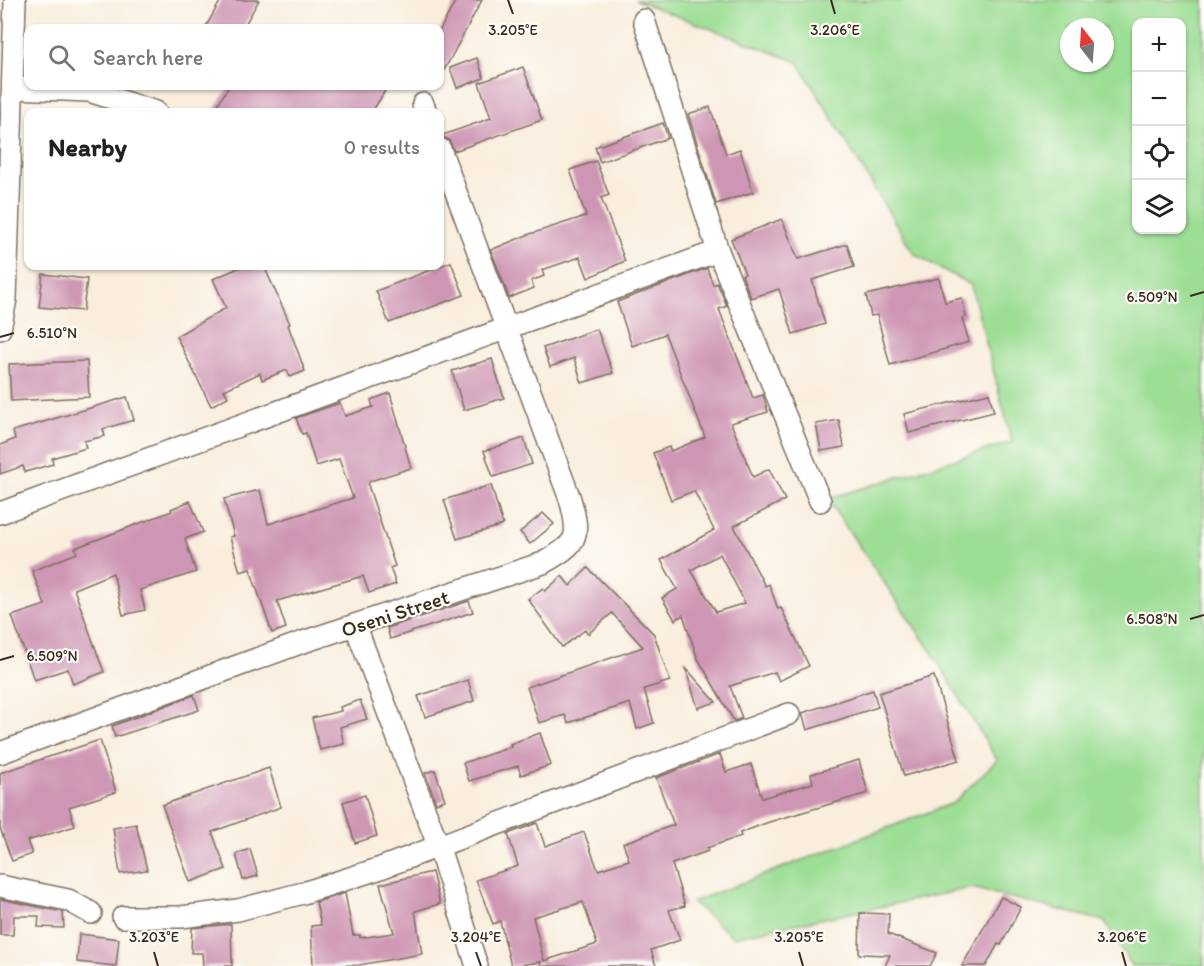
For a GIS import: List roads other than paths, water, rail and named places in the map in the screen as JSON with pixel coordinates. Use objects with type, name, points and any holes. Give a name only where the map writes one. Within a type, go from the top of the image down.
[{"type":"street","points":[[0,329],[6,299],[15,0]]},
{"type":"street","points":[[644,20],[717,251],[820,501]]},
{"type":"street","points":[[14,88],[24,88]]},
{"type":"street","points":[[64,90],[89,91],[143,108]]},
{"type":"street","name":"Oseni Street","points":[[0,753],[303,642],[356,627],[543,563],[568,549],[577,525],[570,499],[444,160]]},
{"type":"street","points":[[0,513],[717,251]]},
{"type":"street","points":[[356,627],[438,845],[477,966]]},
{"type":"street","points":[[123,916],[181,917],[238,910],[303,893],[789,714]]},
{"type":"street","points":[[0,886],[68,900],[91,913]]}]
